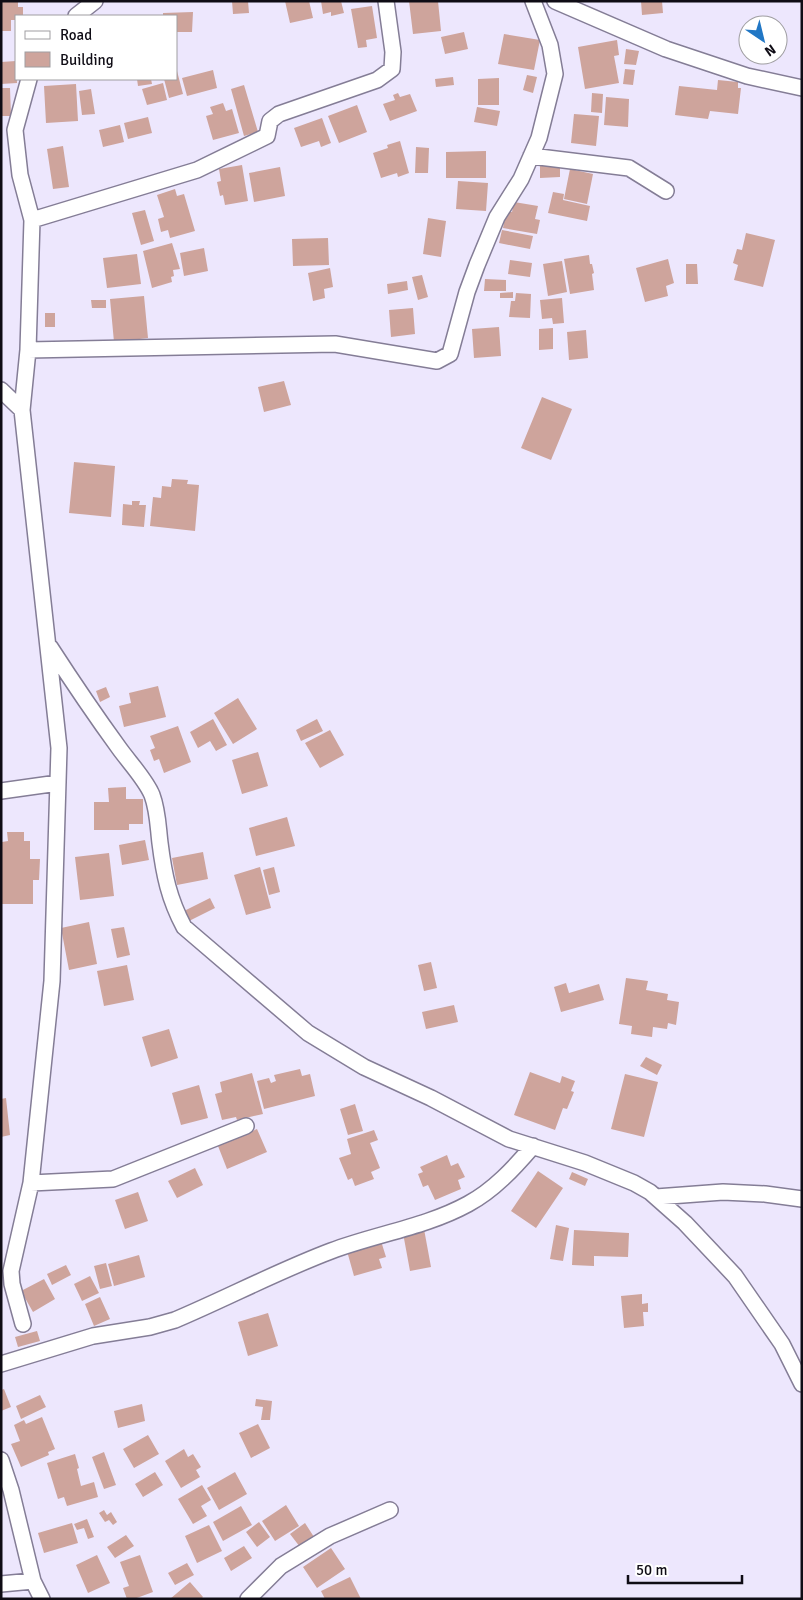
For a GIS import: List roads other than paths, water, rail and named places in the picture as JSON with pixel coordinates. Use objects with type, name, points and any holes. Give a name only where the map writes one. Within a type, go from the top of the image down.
[{"type":"street","points":[[77,15],[95,1]]},
{"type":"street","points":[[32,220],[197,170],[267,136],[270,121],[279,114],[377,80],[392,69],[393,52],[386,1]]},
{"type":"street","points":[[28,350],[335,344],[438,361],[450,354],[467,292],[477,265],[497,217],[521,180],[539,138],[555,74],[550,45],[533,1]]},
{"type":"street","points":[[556,1],[666,50],[748,76],[802,88]]},
{"type":"street","points":[[23,1324],[12,1284],[11,1271],[31,1183],[52,981],[59,748],[22,410],[28,350],[32,220],[8,131],[29,80]]},
{"type":"street","points":[[531,156],[629,168],[666,191]]},
{"type":"street","points":[[1,390],[22,410]]},
{"type":"street","points":[[48,643],[94,714],[147,784],[158,814],[159,841],[165,880],[174,907],[184,927],[308,1033],[364,1067],[430,1098],[509,1139],[585,1163],[634,1183],[656,1197],[685,1223],[735,1276],[782,1344],[802,1384]]},
{"type":"street","points":[[1,791],[58,783]]},
{"type":"street","points":[[31,1183],[113,1179],[246,1126]]},
{"type":"street","points":[[1,1364],[93,1336],[150,1327],[175,1320],[330,1251],[440,1216],[468,1204],[494,1186],[533,1146]]},
{"type":"street","points":[[656,1197],[723,1192],[765,1194],[802,1199]]},
{"type":"street","points":[[1,1460],[11,1490],[33,1581],[42,1599]]},
{"type":"street","points":[[248,1599],[281,1566],[322,1541],[390,1510]]},
{"type":"street","points":[[1,1584],[33,1581]]}]
